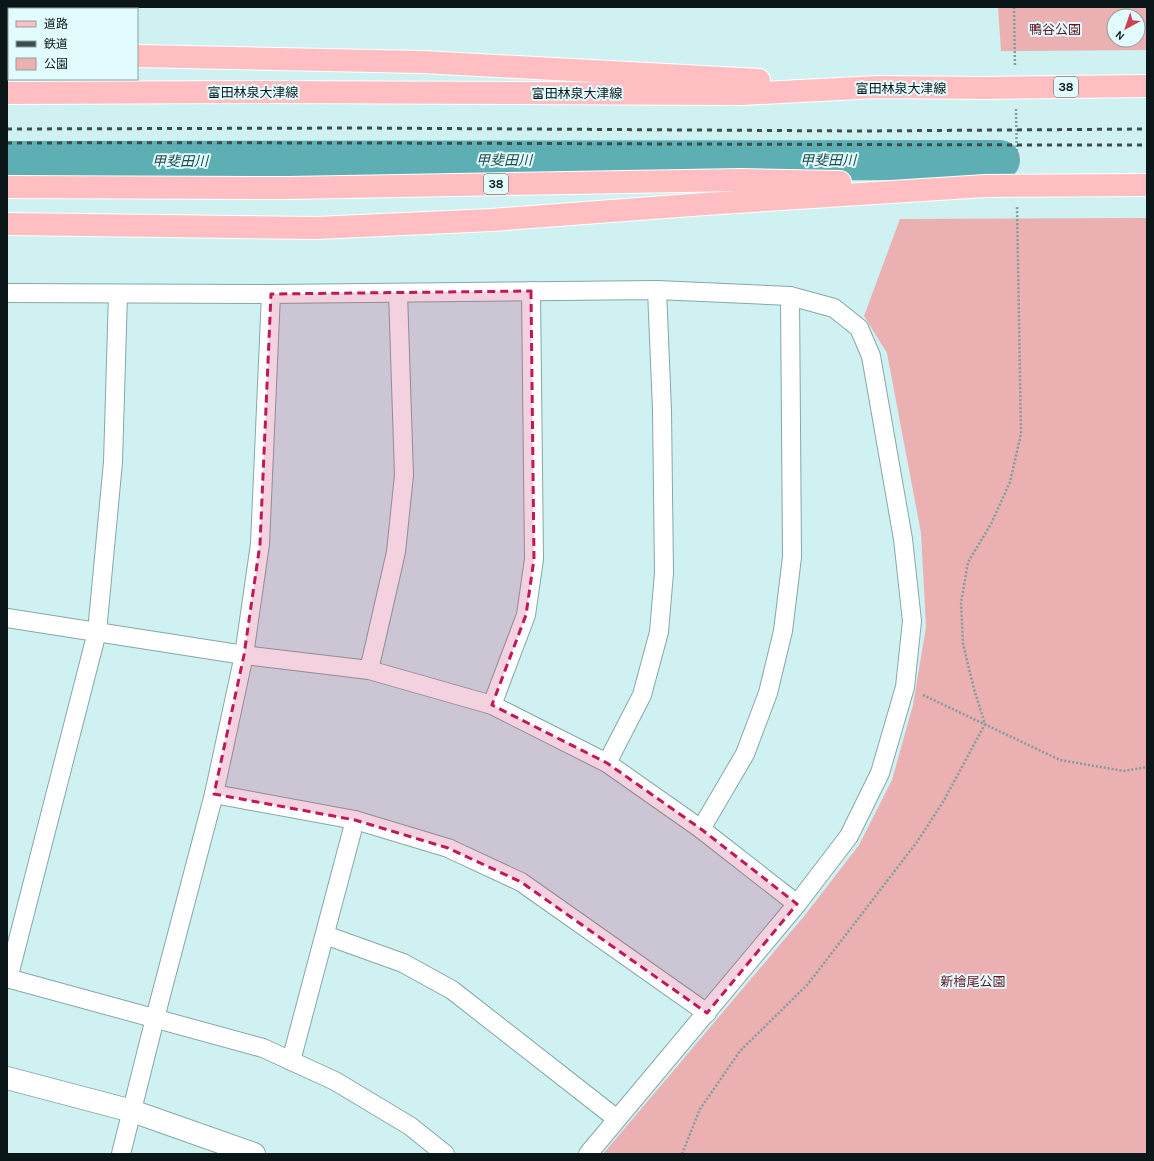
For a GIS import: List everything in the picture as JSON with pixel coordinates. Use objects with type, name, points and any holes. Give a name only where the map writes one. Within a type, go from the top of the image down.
[{"type":"main road","points":[[138,56],[423,62],[877,87]]},
{"type":"main road","name":"富田林泉大津線","points":[[7,93],[270,92],[742,94],[877,87],[985,88],[1147,86]]},
{"type":"main road","name":"38","points":[[7,187],[288,188],[741,180],[985,186],[1147,185]]},
{"type":"main road","points":[[7,224],[316,228],[492,220],[697,204],[985,186]]},
{"type":"street","points":[[607,764],[642,695],[659,632],[664,572],[662,410],[657,290]]},
{"type":"street","points":[[7,293],[271,294],[657,290],[790,296],[834,308],[859,328],[871,356],[903,539],[912,621],[904,687],[880,773],[849,836],[797,904],[588,1154]]},
{"type":"street","points":[[492,705],[526,615],[534,559],[532,291]]},
{"type":"street","points":[[368,670],[396,552],[404,475],[398,293]]},
{"type":"street","points":[[118,294],[113,462],[97,632],[8,978],[262,1048],[335,1081],[410,1126],[445,1154]]},
{"type":"street","points":[[121,1154],[214,794],[244,654],[260,544],[271,294]]},
{"type":"street","points":[[700,830],[744,754],[768,693],[783,631],[792,556],[790,296]]},
{"type":"street","points":[[7,618],[244,654],[368,670],[492,705],[607,764],[700,830],[797,904]]},
{"type":"street","points":[[214,794],[355,820],[448,848],[521,882],[707,1013]]},
{"type":"street","points":[[291,1061],[355,820]]},
{"type":"street","points":[[325,934],[403,963],[452,990],[617,1120]]},
{"type":"street","points":[[7,1078],[132,1111],[254,1154]]},
{"type":"path","points":[[1014,7],[1015,70]]},
{"type":"path","points":[[1016,102],[1017,165]]},
{"type":"path","points":[[682,1154],[700,1109],[740,1051],[808,984],[916,842],[943,802],[985,724],[974,689],[963,644],[961,603],[968,562],[991,524],[1010,482],[1021,434],[1017,204]]},
{"type":"path","points":[[904,687],[1060,760],[1124,771],[1147,767]]},
{"type":"highlighted area","points":[[531,291],[534,559],[526,615],[492,705],[607,763],[701,829],[797,904],[707,1013],[521,882],[448,848],[355,820],[214,794],[244,655],[260,544],[271,294]]},
{"type":"green space","name":"鴨谷公園","points":[[998,7],[1147,7],[1147,50],[1001,51]]},
{"type":"green space","name":"新檜尾公園","points":[[1147,218],[1147,1154],[603,1154],[805,915],[859,845],[892,780],[913,705],[926,627],[921,533],[887,353],[864,316],[900,219]]},
{"type":"waterway","name":"甲斐田川","points":[[7,161],[1000,160]]},
{"type":"railway","points":[[7,129],[357,128],[859,131],[1147,129]]},
{"type":"railway","points":[[7,143],[1147,145]]}]
